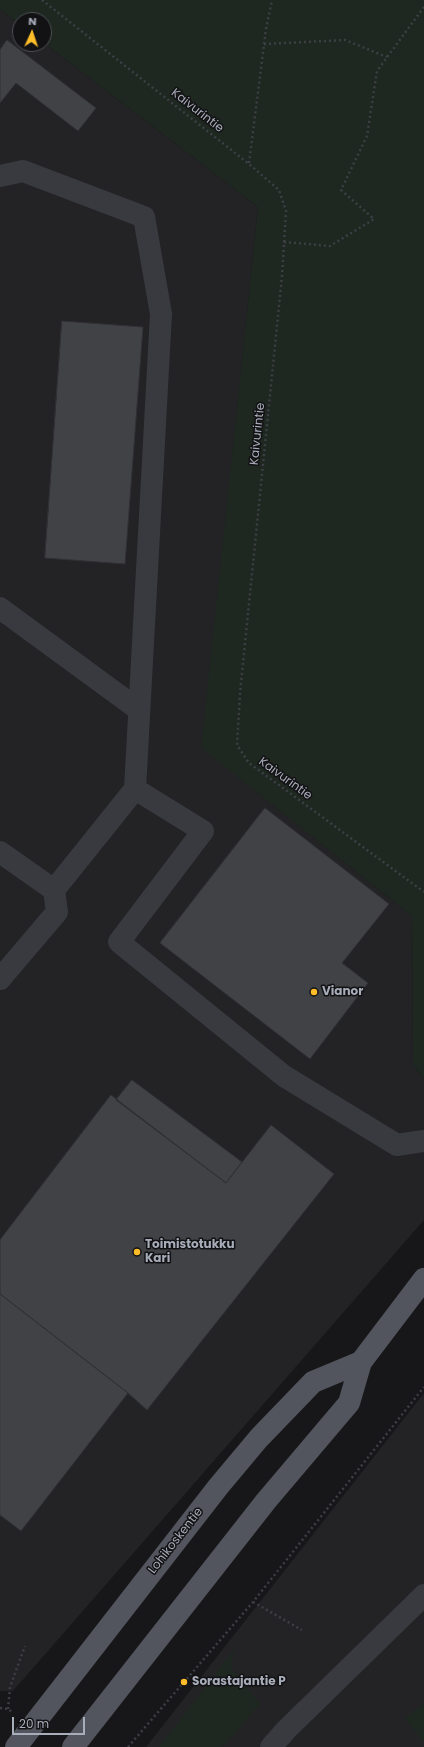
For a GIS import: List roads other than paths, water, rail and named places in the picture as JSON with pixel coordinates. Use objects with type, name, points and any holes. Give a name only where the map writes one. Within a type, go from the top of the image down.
[{"type":"main road","points":[[73,1747],[266,1501],[349,1403],[361,1362],[424,1279]]},
{"type":"main road","name":"Lohikoskentie","points":[[16,1747],[218,1486],[259,1438],[313,1382],[361,1362]]},
{"type":"lane","points":[[0,176],[23,171],[144,217],[161,314],[135,789],[54,890],[57,912],[0,979]]},
{"type":"lane","points":[[0,608],[139,710]]},
{"type":"lane","points":[[135,789],[203,831],[119,942],[284,1076],[397,1145],[424,1141]]},
{"type":"lane","points":[[0,852],[54,890]]},
{"type":"lane","points":[[271,1747],[291,1725],[424,1595]]},
{"type":"place","name":"Vianor","points":[[314,992]]},
{"type":"place","name":"Toimistotukku Kari","points":[[137,1252]]},
{"type":"place","name":"Sorastajantie P","points":[[184,1682]]}]
